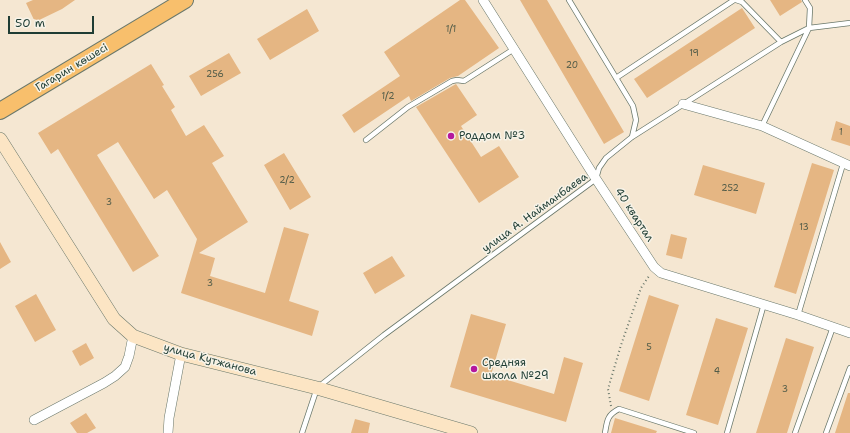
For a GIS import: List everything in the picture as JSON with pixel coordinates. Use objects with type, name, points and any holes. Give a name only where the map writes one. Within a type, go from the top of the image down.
[{"type":"highway","name":"Гагарин көшесі","points":[[0,111],[185,0]]},
{"type":"street","name":"40 квартал","points":[[483,0],[596,179],[654,267],[661,273],[764,304],[850,333]]},
{"type":"street","points":[[683,104],[762,126],[847,165]]},
{"type":"street","name":"улица Кутжанова","points":[[1,144],[114,319],[133,336],[181,354],[317,388],[471,433]]},
{"type":"street","points":[[34,420],[115,376],[125,366],[129,356],[133,336]]},
{"type":"street","points":[[168,433],[169,418],[181,354]]},
{"type":"lane","points":[[569,0],[633,106],[636,120],[632,136]]},
{"type":"lane","points":[[616,78],[735,0],[742,2],[781,42]]},
{"type":"lane","points":[[762,126],[809,28],[810,8],[805,0]]},
{"type":"lane","name":"улица А. Найманбаева","points":[[317,388],[384,335],[596,179],[599,168],[606,158],[632,136],[781,42],[809,28],[850,23]]},
{"type":"lane","points":[[366,140],[408,107],[452,81],[464,81],[514,49]]},
{"type":"lane","points":[[798,315],[847,165]]},
{"type":"lane","points":[[727,433],[764,304]]},
{"type":"lane","points":[[795,433],[833,327]]},
{"type":"lane","points":[[826,433],[850,368]]},
{"type":"lane","points":[[302,433],[317,388]]},
{"type":"lane","points":[[605,433],[608,418],[612,413],[619,409],[694,433]]},
{"type":"path","points":[[612,413],[608,389],[621,345],[641,288],[654,267]]},
{"type":"building","points":[[33,0],[75,0],[62,9],[35,22],[26,3]]},
{"type":"building","points":[[460,0],[465,0],[499,48],[458,76],[450,78],[411,101],[409,96],[354,133],[342,115],[400,76],[384,52]]},
{"type":"building","points":[[520,0],[547,0],[624,132],[604,144]]},
{"type":"building","points":[[770,0],[801,0],[802,2],[780,16]]},
{"type":"building","points":[[742,8],[755,28],[647,98],[634,79]]},
{"type":"building","points":[[307,9],[319,31],[270,60],[257,39]]},
{"type":"building","points":[[229,53],[241,73],[201,96],[189,76]]},
{"type":"building","points":[[151,64],[175,107],[171,110],[186,136],[204,125],[224,156],[212,163],[248,222],[199,253],[215,258],[210,276],[265,293],[284,227],[309,234],[289,301],[319,311],[312,336],[181,293],[197,239],[167,190],[154,199],[118,142],[97,155],[159,256],[133,272],[58,149],[51,154],[38,133]]},
{"type":"building","name":"Роддом №3","points":[[456,84],[477,115],[461,126],[481,157],[499,146],[519,177],[479,203],[416,107]]},
{"type":"building","points":[[836,121],[850,126],[850,146],[831,140]]},
{"type":"building","points":[[284,153],[311,197],[290,210],[264,165]]},
{"type":"building","points":[[812,163],[834,170],[796,294],[774,287]]},
{"type":"building","points":[[703,165],[765,183],[756,214],[694,195]]},
{"type":"building","points":[[671,234],[687,238],[682,259],[666,255]]},
{"type":"building","points":[[0,242],[11,262],[0,269]]},
{"type":"building","points":[[392,256],[405,276],[375,294],[363,273]]},
{"type":"building","points":[[36,294],[56,330],[35,342],[15,306]]},
{"type":"building","points":[[649,295],[679,305],[649,401],[619,391]]},
{"type":"building","name":"Средняя школа №29","points":[[471,314],[506,324],[491,375],[554,394],[564,357],[583,363],[566,422],[450,387]]},
{"type":"building","points":[[716,318],[748,328],[718,425],[686,415]]},
{"type":"building","points":[[786,338],[814,347],[787,433],[756,433]]},
{"type":"building","points":[[86,343],[94,358],[80,366],[72,351]]},
{"type":"building","points":[[848,393],[850,393],[850,433],[835,433]]},
{"type":"building","points":[[86,413],[96,428],[87,433],[77,433],[70,423]]},
{"type":"building","points":[[615,418],[657,431],[656,433],[611,433]]},
{"type":"building","points":[[355,419],[370,423],[368,433],[351,433]]},
{"type":"place","name":"Роддом №3","points":[[451,136]]},
{"type":"place","name":"Средняя школа №29","points":[[474,369]]}]
